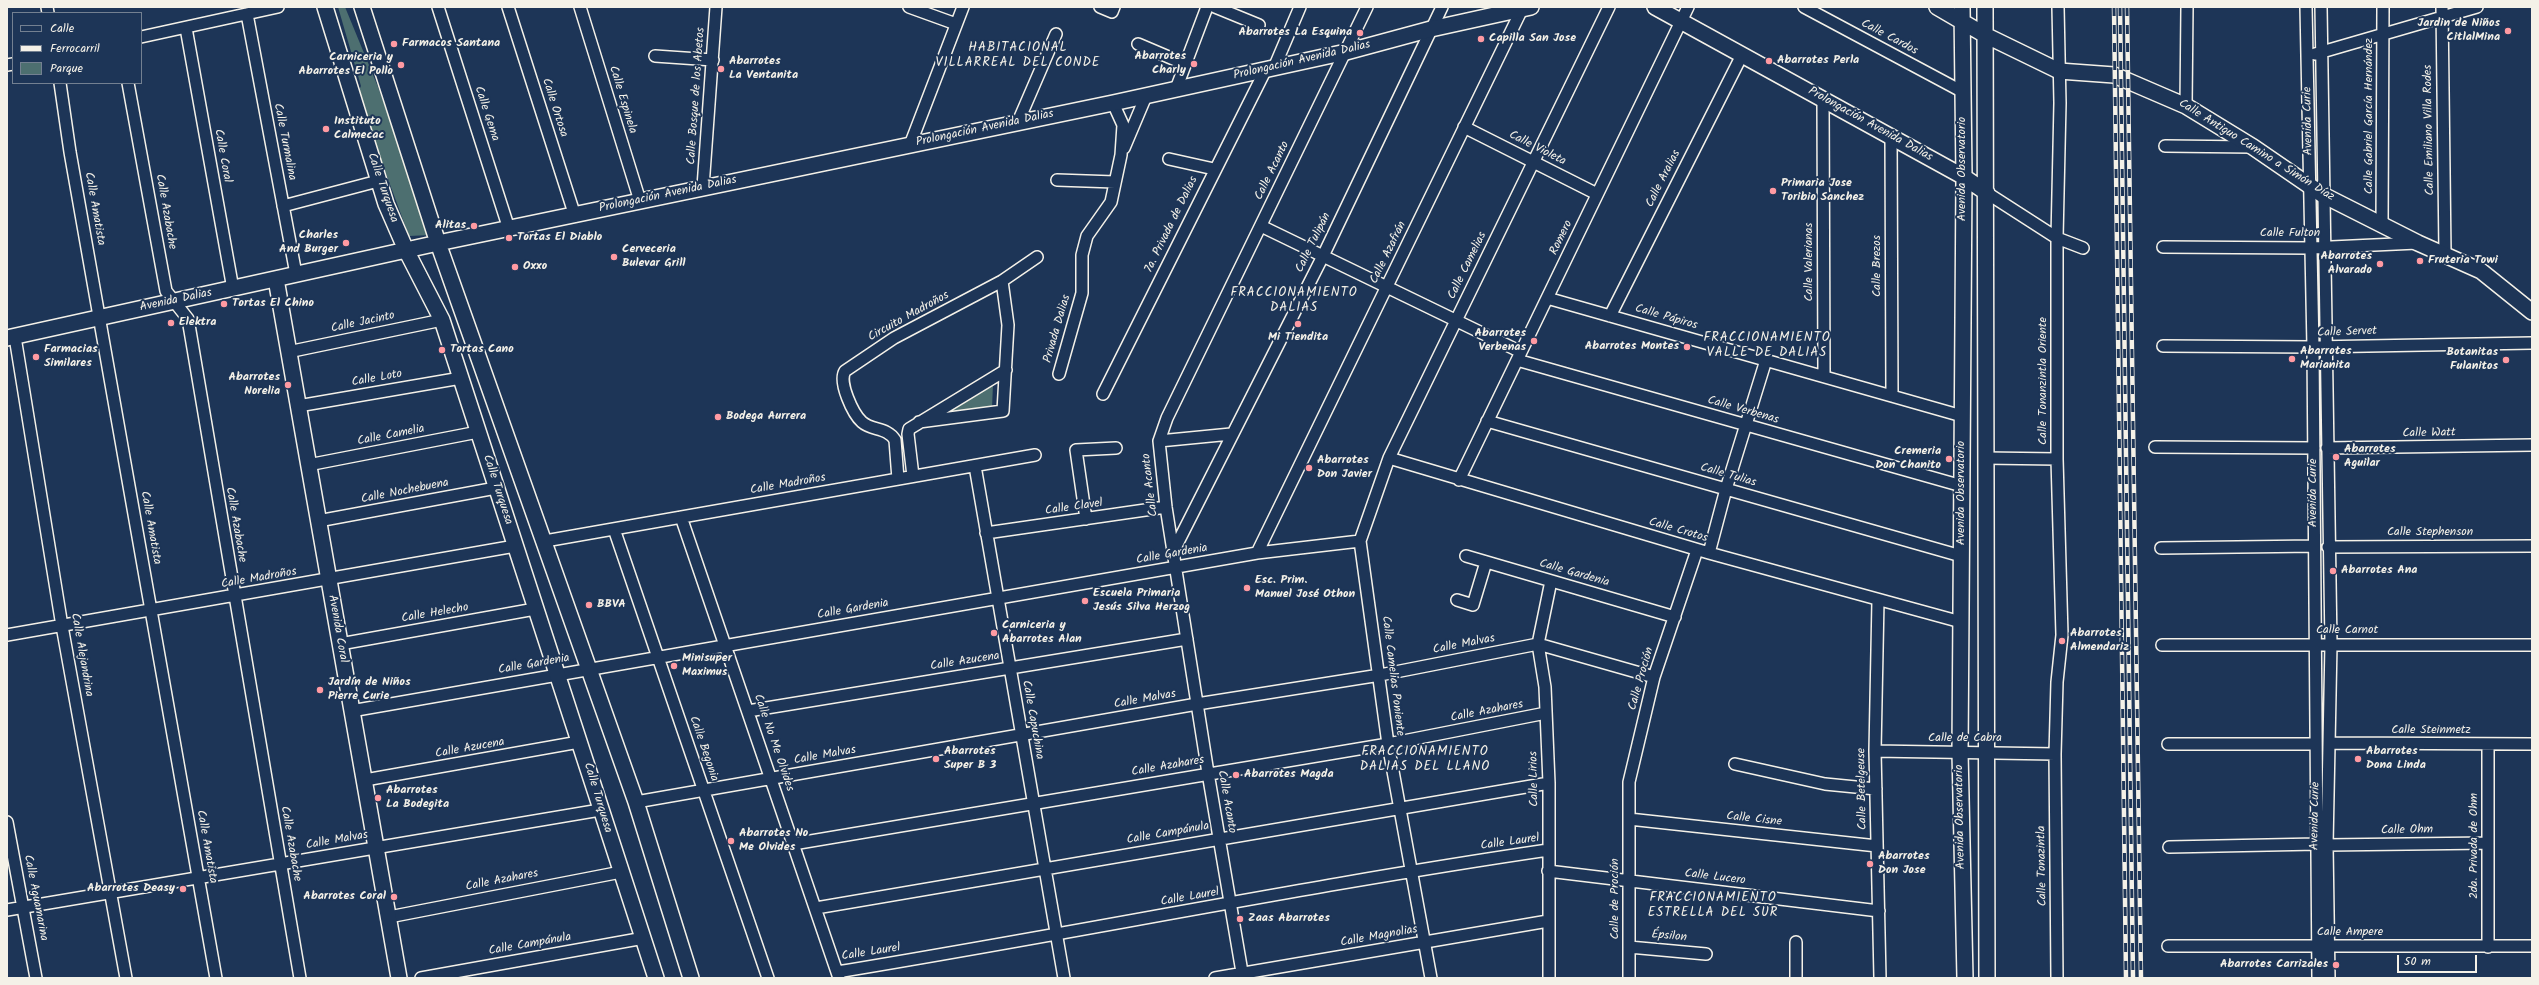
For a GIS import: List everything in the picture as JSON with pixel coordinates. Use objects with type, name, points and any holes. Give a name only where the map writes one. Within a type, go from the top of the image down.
[{"type":"street","points":[[142,37],[278,7]]},
{"type":"street","name":"Calle Turquesa","points":[[325,7],[378,180],[406,250],[442,320],[556,674],[580,742],[600,810],[644,938],[656,978]]},
{"type":"street","points":[[362,7],[438,243],[545,541],[636,802],[691,978]]},
{"type":"street","name":"Calle Gema","points":[[438,7],[510,229]]},
{"type":"street","name":"Calle Ortosa","points":[[508,7],[575,216]]},
{"type":"street","name":"Calle Espinela","points":[[580,7],[640,201]]},
{"type":"street","name":"Calle Bosque de los Abetos","points":[[703,187],[716,7]]},
{"type":"street","points":[[909,7],[956,24]]},
{"type":"street","points":[[910,145],[963,7]]},
{"type":"street","points":[[1100,7],[1112,12],[1114,7]]},
{"type":"street","points":[[1176,89],[1207,7]]},
{"type":"street","points":[[1215,7],[1259,25]]},
{"type":"street","name":"7a. Privada de Dalias","points":[[1103,394],[1214,168],[1270,68],[1300,7]]},
{"type":"street","name":"Calle Acanto","points":[[1243,976],[1208,773],[1173,552],[1166,507],[1159,441],[1167,418],[1367,7]]},
{"type":"street","name":"Calle Tulipán","points":[[1173,552],[1231,434],[1323,256],[1442,7]]},
{"type":"street","name":"Calle Camelias","points":[[1360,541],[1389,458],[1610,7]]},
{"type":"street","name":"Prolongación Avenida Dalias","points":[[1655,7],[1964,177],[2057,238],[2083,248]]},
{"type":"street","name":"Romero","points":[[1458,480],[1688,7]]},
{"type":"street","name":"Calle Cardos","points":[[1804,7],[1963,92]]},
{"type":"street","name":"Calle Antiguo Camino a Simón Díaz","points":[[1937,7],[1962,14],[1985,35],[2059,71],[2114,75],[2186,106],[2253,147],[2323,195],[2418,243],[2445,253],[2481,271],[2532,312]]},
{"type":"street","name":"Avenida Observatorio","points":[[1985,7],[1987,193],[1984,648],[1986,978]]},
{"type":"street","name":"Calle Tonanzintla Oriente","points":[[2054,754],[2057,682],[2062,635],[2057,459],[2058,7]]},
{"type":"street","points":[[2186,106],[2187,7]]},
{"type":"street","name":"Avenida Curie","points":[[2306,7],[2308,184],[2314,448],[2316,744],[2322,844],[2323,946],[2318,978]]},
{"type":"street","name":"Avenida Curie","points":[[2321,7],[2323,195],[2327,346],[2331,743],[2322,844]]},
{"type":"street","name":"Calle Gabriel García Hernández","points":[[2382,225],[2383,7]]},
{"type":"street","name":"Calle Emiliano Villa Rodes","points":[[2442,7],[2445,253]]},
{"type":"street","points":[[2306,55],[2321,53],[2442,19],[2477,7]]},
{"type":"street","name":"Prolongación Avenida Dalias","points":[[438,243],[575,216],[703,187],[1146,96],[1346,52],[1431,29],[1525,8]]},
{"type":"street","name":"Calle Azafrán","points":[[1256,553],[1464,127],[1525,8]]},
{"type":"street","name":"Calle Turmalina","points":[[247,14],[296,274]]},
{"type":"street","name":"Avenida Observatorio","points":[[1962,14],[1964,177],[1960,752],[1965,978]]},
{"type":"street","name":"Calle Coral","points":[[186,28],[233,289]]},
{"type":"street","points":[[1018,122],[1056,34]]},
{"type":"street","points":[[1138,44],[1185,64]]},
{"type":"street","name":"Calle Aralias","points":[[1610,316],[1742,55]]},
{"type":"street","points":[[655,56],[712,60]]},
{"type":"street","name":"Calle Amatista","points":[[60,84],[70,152],[216,978]]},
{"type":"street","name":"Calle Azabache","points":[[128,84],[166,291],[188,319],[300,978]]},
{"type":"street","name":"Privada Dalias","points":[[1121,155],[1146,96]]},
{"type":"street","name":"Calle Valerianas","points":[[1823,99],[1824,376]]},
{"type":"street","name":"Privada Dalias","points":[[1058,374],[1082,293],[1082,255],[1087,236],[1095,222],[1106,212],[1121,155],[1123,124],[1113,103]]},
{"type":"street","name":"Calle Violeta","points":[[1464,127],[1597,194]]},
{"type":"street","name":"Calle Brezos","points":[[1891,136],[1892,396]]},
{"type":"street","points":[[2165,146],[2253,147]]},
{"type":"street","points":[[1170,159],[1214,168]]},
{"type":"street","points":[[283,206],[378,180]]},
{"type":"street","points":[[1057,180],[1115,182]]},
{"type":"street","name":"Calle Verbenas","points":[[1261,226],[1456,320],[1519,356],[1746,425],[1962,486]]},
{"type":"street","name":"Avenida Dalias","points":[[11,337],[438,243]]},
{"type":"street","name":"Calle Fulton","points":[[2163,247],[2310,248],[2418,243]]},
{"type":"street","name":"Circuito Madroños","points":[[898,479],[894,440],[891,434],[863,423],[845,390],[841,377],[845,371],[894,338],[1002,281],[1037,258]]},
{"type":"street","name":"Avenida Coral","points":[[276,279],[399,978]]},
{"type":"street","points":[[919,422],[1003,411],[1008,325],[1002,281]]},
{"type":"street","name":"Calle Pápiros","points":[[1547,298],[1962,416]]},
{"type":"street","name":"Calle Jacinto","points":[[288,352],[442,320]]},
{"type":"street","name":"Calle Alejandrina","points":[[11,337],[126,978]]},
{"type":"street","name":"Calle Servet","points":[[2163,346],[2312,347],[2532,343]]},
{"type":"street","points":[[1709,553],[1726,489],[1766,360]]},
{"type":"street","points":[[913,476],[908,434],[909,429],[1006,370]]},
{"type":"street","name":"Calle Loto","points":[[298,406],[461,378]]},
{"type":"street","name":"Calle Tulias","points":[[1487,421],[1961,556]]},
{"type":"street","name":"Calle Camelia","points":[[308,465],[478,432]]},
{"type":"street","points":[[1159,441],[1231,434]]},
{"type":"street","name":"Calle Watt","points":[[2327,448],[2532,445]]},
{"type":"street","points":[[2155,447],[2314,448]]},
{"type":"street","points":[[1086,519],[1076,450],[1116,448]]},
{"type":"street","name":"Calle Madroños","points":[[545,541],[1035,455]]},
{"type":"street","name":"Calle Crotos","points":[[1389,458],[1458,480],[1697,550],[1961,622]]},
{"type":"street","points":[[1985,458],[2057,459]]},
{"type":"street","name":"Calle Capuchina","points":[[975,466],[1064,978]]},
{"type":"street","name":"Calle Nochebuena","points":[[318,521],[496,488]]},
{"type":"street","name":"Calle Clavel","points":[[986,533],[1166,507]]},
{"type":"street","name":"Calle No Me Olvides","points":[[681,517],[838,975]]},
{"type":"street","points":[[1961,519],[1985,519]]},
{"type":"street","name":"Calle Begonia","points":[[614,529],[768,978]]},
{"type":"street","name":"Calle Gardenia","points":[[351,711],[1256,553],[1360,541]]},
{"type":"street","name":"Calle Camelias Poniente","points":[[1360,541],[1380,675],[1388,744],[1431,978]]},
{"type":"street","name":"Calle Madroños","points":[[7,635],[329,580],[515,546]]},
{"type":"street","points":[[2161,548],[2314,546]]},
{"type":"street","name":"Calle Stephenson","points":[[2328,547],[2532,546]]},
{"type":"street","name":"Calle Proción","points":[[1629,819],[1629,782],[1654,678],[1697,550]]},
{"type":"street","name":"Calle Gardenia","points":[[1466,556],[1675,617]]},
{"type":"street","points":[[1457,600],[1473,605],[1486,562]]},
{"type":"street","name":"Calle Lirios","points":[[1549,978],[1549,783],[1545,687],[1538,644],[1552,581]]},
{"type":"street","name":"Calle Betelgeuse","points":[[1878,600],[1875,752],[1880,978]]},
{"type":"street","name":"Calle Helecho","points":[[340,644],[535,609]]},
{"type":"street","name":"Calle Azucena","points":[[748,711],[1187,639]]},
{"type":"street","name":"Calle Malvas","points":[[636,802],[1197,704],[1380,675],[1538,644],[1654,678]]},
{"type":"street","name":"Calle Carnot","points":[[2162,645],[2532,645]]},
{"type":"street","points":[[1961,648],[1984,648]]},
{"type":"street","name":"Calle Azahares","points":[[793,844],[1208,773],[1388,744],[1546,713]]},
{"type":"street","name":"Calle Azucena","points":[[365,780],[580,742]]},
{"type":"street","name":"Calle Steinmetz","points":[[2331,743],[2532,744]]},
{"type":"street","points":[[2168,744],[2316,744]]},
{"type":"street","name":"2da. Privada de Ohm","points":[[2488,744],[2488,947]]},
{"type":"street","name":"Calle de Cabra","points":[[1875,752],[1985,752],[2054,754]]},
{"type":"street","name":"Calle Tonazintla","points":[[2054,754],[2057,978]]},
{"type":"street","points":[[1735,764],[1825,784],[1876,789]]},
{"type":"street","name":"Calle Campánula","points":[[816,908],[1399,807],[1549,783]]},
{"type":"street","name":"Calle Malvas","points":[[7,910],[600,810]]},
{"type":"street","name":"Calle Cisne","points":[[1629,819],[1877,846]]},
{"type":"street","name":"Calle de Proción","points":[[1629,819],[1629,978]]},
{"type":"street","name":"Calle Aguamarina","points":[[7,822],[36,978]]},
{"type":"street","name":"Calle Ohm","points":[[2169,847],[2488,843]]},
{"type":"street","name":"Calle Laurel","points":[[838,975],[1411,870],[1548,850]]},
{"type":"street","name":"Calle Lucero","points":[[1548,871],[1878,911]]},
{"type":"street","name":"Calle Azahares","points":[[389,917],[621,872]]},
{"type":"street","name":"Calle Magnolias","points":[[1215,978],[1243,976],[1424,942],[1548,921]]},
{"type":"street","name":"Calle Campánula","points":[[421,978],[644,938]]},
{"type":"street","points":[[1796,942],[1796,978]]},
{"type":"street","name":"Calle Ampere","points":[[2168,946],[2532,946]]},
{"type":"street","name":"Avenida Curie","points":[[2323,946],[2329,978]]},
{"type":"street","name":"Épsilon","points":[[1629,947],[1706,954]]},
{"type":"green space","points":[[338,7],[345,7],[378,87],[431,235],[409,236],[357,95],[361,86]]},
{"type":"green space","points":[[993,384],[992,408],[947,413]]},
{"type":"railway","points":[[2114,7],[2126,978]]},
{"type":"railway","points":[[2120,7],[2133,978]]},
{"type":"railway","points":[[2127,7],[2141,978]]},
{"type":"place","name":"Jardin de Niños CitlalMina","points":[[2508,31]]},
{"type":"place","name":"Abarrotes La Esquina","points":[[1360,33]]},
{"type":"place","name":"Capilla San Jose","points":[[1481,39]]},
{"type":"place","name":"Farmacos Santana","points":[[394,44]]},
{"type":"place","name":"Abarrotes Perla","points":[[1769,61]]},
{"type":"place","name":"Abarrotes Charly","points":[[1194,64]]},
{"type":"place","name":"Carniceria y Abarrotes El Pollo","points":[[401,65]]},
{"type":"place","name":"Abarrotes La Ventanita","points":[[721,69]]},
{"type":"place","name":"Instituto Calmecac","points":[[326,129]]},
{"type":"place","name":"Primaria Jose Toribio Sanchez","points":[[1773,191]]},
{"type":"place","name":"Alitas","points":[[474,226]]},
{"type":"place","name":"Tortas El Diablo","points":[[509,238]]},
{"type":"place","name":"Charles And Burger","points":[[346,243]]},
{"type":"place","name":"Cerveceria Bulevar Grill","points":[[614,257]]},
{"type":"place","name":"Fruteria Towi","points":[[2420,261]]},
{"type":"place","name":"Abarrotes Alvarado","points":[[2380,264]]},
{"type":"place","name":"Oxxo","points":[[515,267]]},
{"type":"place","name":"Tortas El Chino","points":[[224,304]]},
{"type":"place","name":"Elektra","points":[[171,323]]},
{"type":"place","name":"Mi Tiendita","points":[[1298,324]]},
{"type":"place","name":"Abarrotes Verbenas","points":[[1534,341]]},
{"type":"place","name":"Abarrotes Montes","points":[[1687,347]]},
{"type":"place","name":"Tortas Cano","points":[[442,350]]},
{"type":"place","name":"Farmacias Similares","points":[[36,357]]},
{"type":"place","name":"Abarrotes Marianita","points":[[2292,359]]},
{"type":"place","name":"Botanitas Fulanitos","points":[[2506,360]]},
{"type":"place","name":"Abarrotes Norelia","points":[[288,385]]},
{"type":"place","name":"Bodega Aurrera","points":[[718,417]]},
{"type":"place","name":"Abarrotes Aguilar","points":[[2336,457]]},
{"type":"place","name":"Cremeria Don Chanito","points":[[1949,459]]},
{"type":"place","name":"Abarrotes Don Javier","points":[[1309,468]]},
{"type":"place","name":"Abarrotes Ana","points":[[2333,571]]},
{"type":"place","name":"Esc. Prim. Manuel José Othon","points":[[1247,588]]},
{"type":"place","name":"Escuela Primaria Jesús Silva Herzog","points":[[1085,601]]},
{"type":"place","name":"BBVA","points":[[589,605]]},
{"type":"place","name":"Carniceria y Abarrotes Alan","points":[[994,633]]},
{"type":"place","name":"Abarrotes Almendariz","points":[[2062,641]]},
{"type":"place","name":"Minisuper Maximus","points":[[674,666]]},
{"type":"place","name":"Jardín de Niños Pierre Curie","points":[[320,690]]},
{"type":"place","name":"Abarrotes Super B 3","points":[[936,759]]},
{"type":"place","name":"Abarrotes Dona Linda","points":[[2358,759]]},
{"type":"place","name":"Abarrotes Magda","points":[[1236,775]]},
{"type":"place","name":"Abarrotes La Bodegita","points":[[378,798]]},
{"type":"place","name":"Abarrotes No Me Olvides","points":[[731,841]]},
{"type":"place","name":"Abarrotes Don Jose","points":[[1870,864]]},
{"type":"place","name":"Abarrotes Deasy","points":[[183,889]]},
{"type":"place","name":"Abarrotes Coral","points":[[394,897]]},
{"type":"place","name":"Zaas Abarrotes","points":[[1240,919]]},
{"type":"place","name":"Abarrotes Carrizales","points":[[2336,965]]},
{"type":"district","name":"HABITACIONAL VILLARREAL DEL CONDE","points":[[1018,56]]},
{"type":"district","name":"FRACCIONAMIENTO DALIAS","points":[[1294,302]]},
{"type":"district","name":"FRACCIONAMIENTO VALLE DE DALIAS","points":[[1767,346]]},
{"type":"district","name":"FRACCIONAMIENTO DALIAS DEL LLANO","points":[[1425,760]]},
{"type":"district","name":"FRACCIONAMIENTO ESTRELLA DEL SUR","points":[[1713,906]]}]
